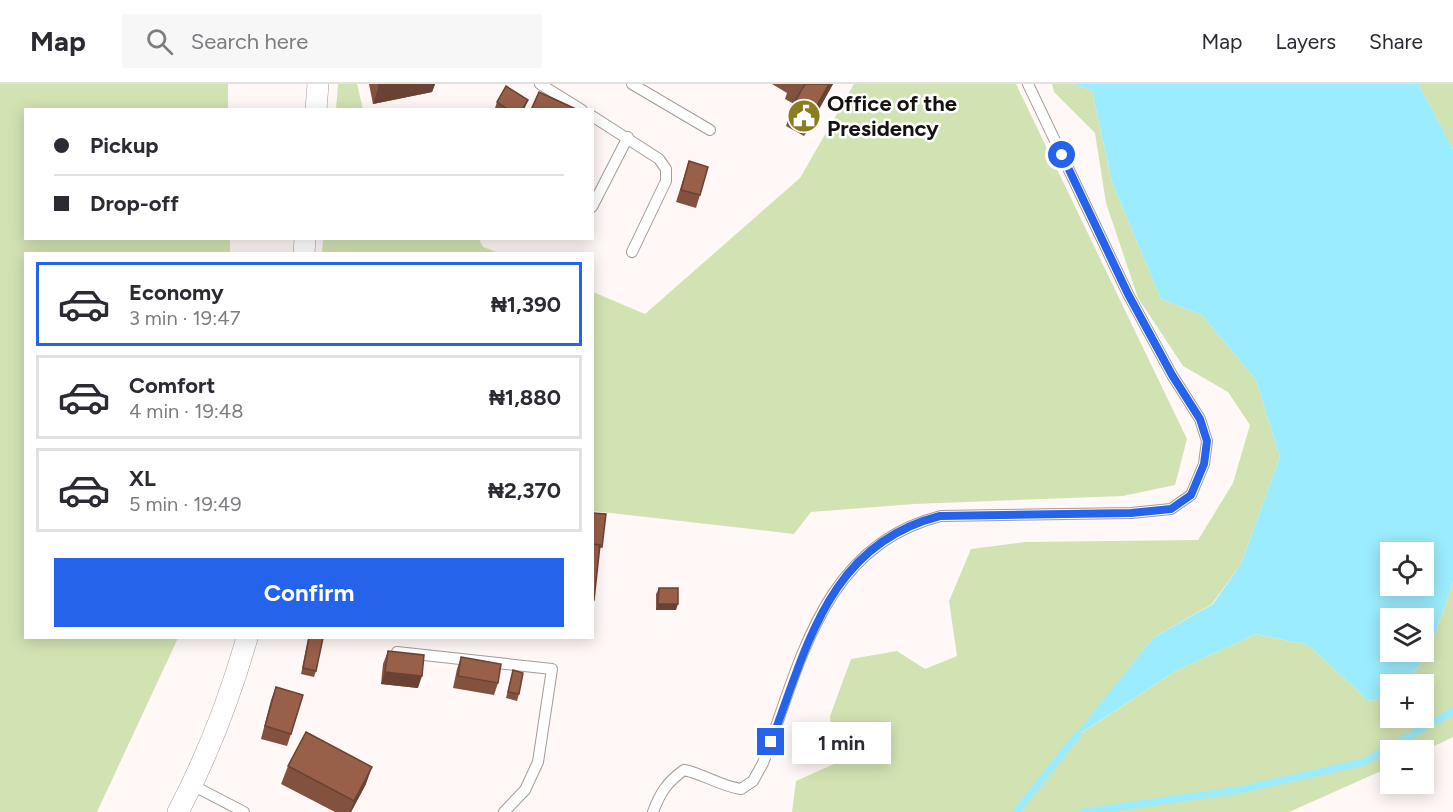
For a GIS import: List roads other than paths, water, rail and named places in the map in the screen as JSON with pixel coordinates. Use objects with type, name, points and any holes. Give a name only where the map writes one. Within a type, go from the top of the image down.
[{"type":"street","points":[[316,108],[318,84]]},
{"type":"street","points":[[178,812],[192,785],[236,676],[247,639]]},
{"type":"lane","points":[[540,84],[579,108]]},
{"type":"lane","points":[[632,84],[710,130]]},
{"type":"lane","points":[[653,812],[665,787],[684,770],[700,774],[723,787],[741,789],[753,781],[763,763],[805,645],[822,609],[852,569],[881,542],[912,523],[940,516],[1171,509],[1191,495],[1204,464],[1207,441],[1200,419],[1172,375],[1128,294],[1028,84]]},
{"type":"lane","points":[[594,117],[659,159],[666,169],[666,181],[632,252]]},
{"type":"lane","points":[[594,203],[628,137]]},
{"type":"lane","points":[[397,652],[552,669],[538,762],[525,790],[504,812]]},
{"type":"lane","points":[[192,785],[244,812]]},
{"type":"water","points":[[1072,84],[1418,84],[1453,149],[1453,582],[1434,637],[1434,608],[1380,608],[1380,662],[1422,662],[1413,674],[1380,674],[1380,698],[1369,701],[1308,645],[1256,634],[1175,671],[1072,739],[1153,638],[1213,604],[1241,564],[1280,457],[1256,380],[1202,315],[1161,299],[1112,182],[1092,90]]},
{"type":"waterway","points":[[1084,812],[1239,790],[1364,762],[1453,711]]},
{"type":"waterway","points":[[1016,812],[1078,734]]},
{"type":"place","name":"Office of the Presidency","points":[[804,116]]}]
